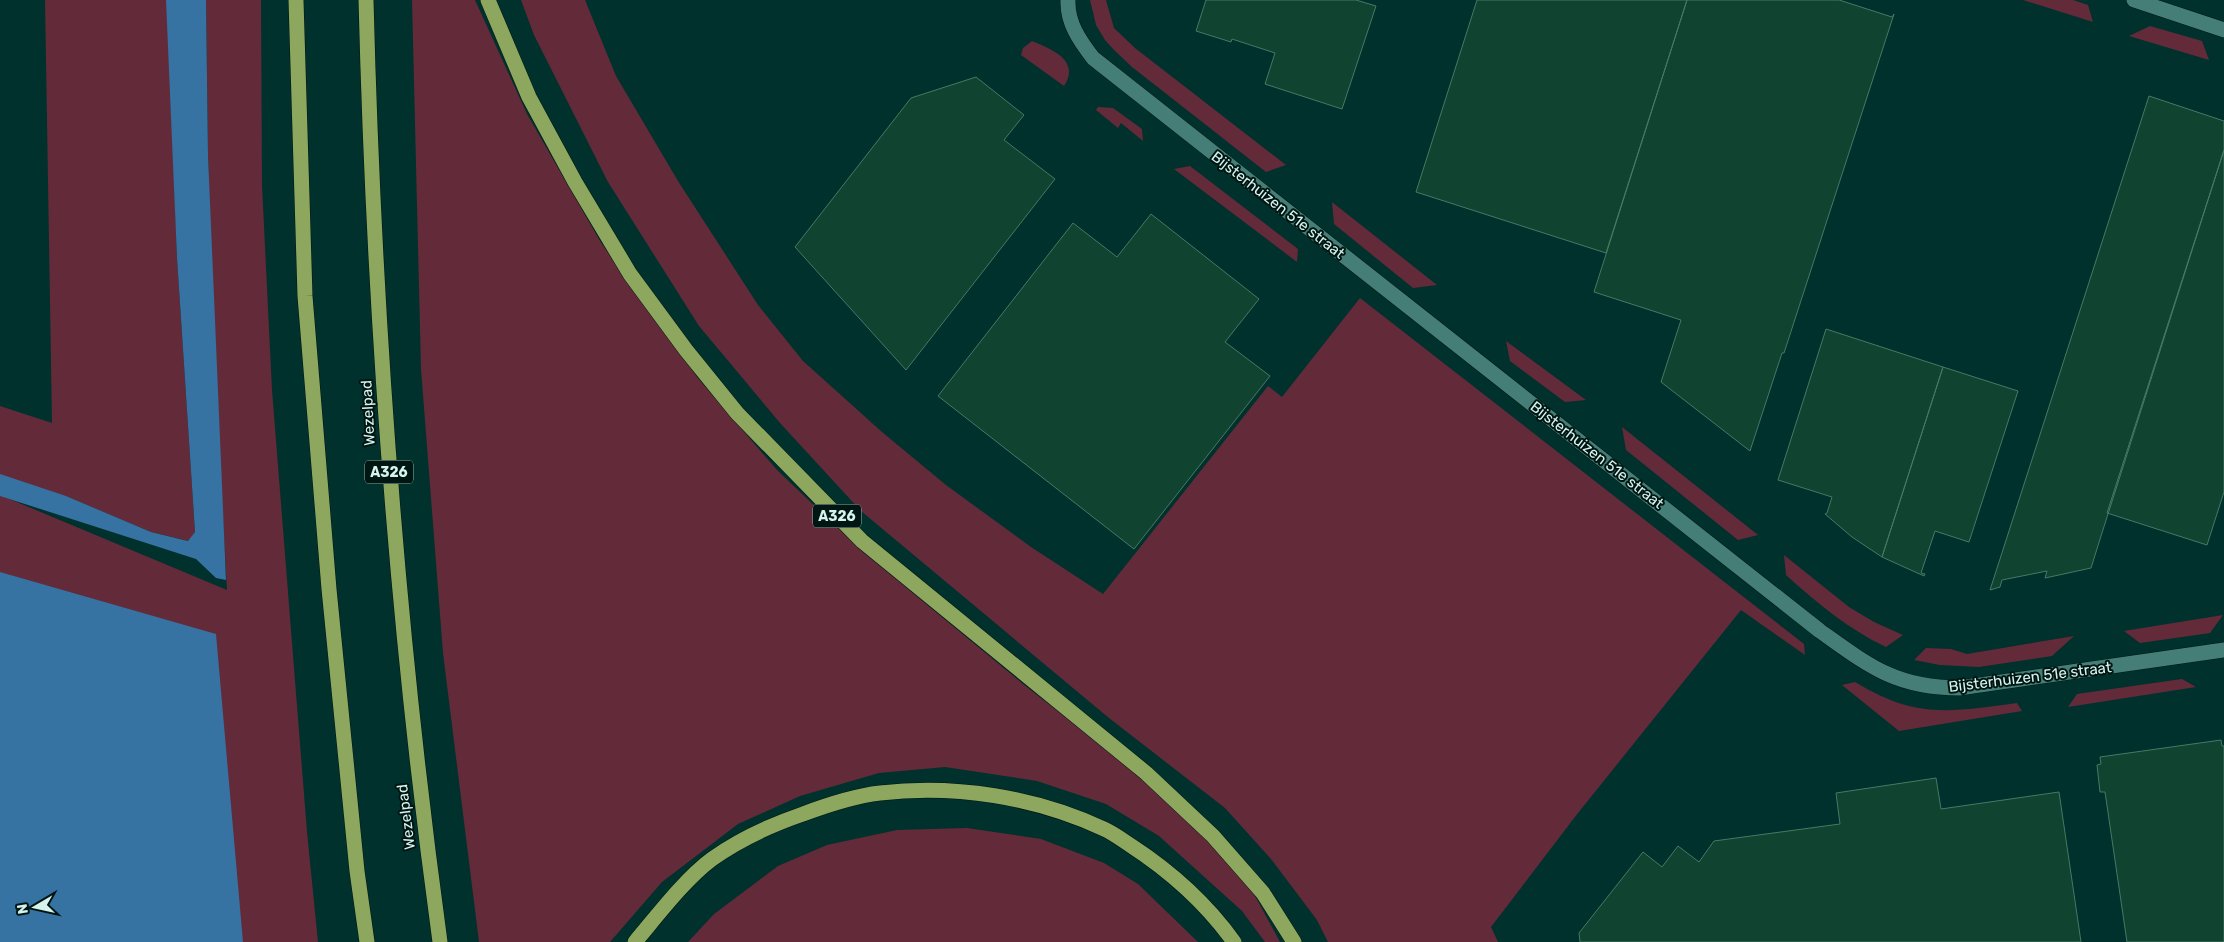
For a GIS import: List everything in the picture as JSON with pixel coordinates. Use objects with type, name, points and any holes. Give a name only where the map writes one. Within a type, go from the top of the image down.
[{"type":"highway","points":[[296,0],[305,296],[329,589],[357,871],[367,942]]},
{"type":"highway","name":"Wezelpad","points":[[366,0],[376,260],[388,463],[405,648],[425,832],[440,942]]},
{"type":"highway","name":"A326","points":[[488,0],[529,97],[580,191],[630,274],[686,350],[737,413],[862,541],[1146,773],[1200,824],[1263,893],[1294,942]]},
{"type":"highway","points":[[635,942],[667,904],[712,860],[767,827],[822,807],[878,793],[934,789],[991,795],[1046,806],[1106,829],[1162,866],[1204,906],[1234,942]]},
{"type":"street","name":"Bijsterhuizen 51e straat","points":[[1068,0],[1071,24],[1080,42],[1093,58],[1820,631],[1868,666],[1893,678],[1915,685],[1936,688],[1959,688],[2224,650]]},
{"type":"street","points":[[2134,0],[2224,30]]},
{"type":"shaded area","points":[[45,0],[168,0],[177,258],[195,532],[189,541],[151,532],[68,497],[0,475],[0,406],[52,423]]},
{"type":"shaded area","points":[[206,0],[261,0],[262,185],[272,390],[307,832],[318,942],[0,942],[0,495],[227,590],[214,360]]},
{"type":"shaded area","points":[[412,0],[475,0],[527,114],[600,241],[697,377],[777,470],[862,551],[1023,684],[1176,803],[1247,881],[1280,942],[1265,942],[1242,911],[1159,836],[1106,804],[1037,781],[945,767],[879,773],[800,796],[738,824],[662,882],[610,942],[479,942],[443,653],[421,369]]},
{"type":"shaded area","points":[[521,0],[585,0],[616,76],[678,181],[758,305],[803,361],[882,432],[946,485],[1031,547],[1103,594],[1268,386],[1282,397],[1360,298],[1804,644],[1805,655],[1741,610],[1578,813],[1491,927],[1498,942],[1328,942],[1317,920],[1271,859],[1225,808],[1109,718],[861,511],[780,423],[699,326],[608,182],[534,35]]},
{"type":"shaded area","points":[[1090,0],[1106,0],[1114,28],[1135,48],[1286,165],[1266,172],[1132,67],[1105,40],[1096,25]]},
{"type":"shaded area","points":[[2023,0],[2073,0],[2088,5],[2093,22]]},
{"type":"shaded area","points":[[2150,26],[2202,41],[2209,60],[2129,36]]},
{"type":"shaded area","points":[[1032,41],[1055,52],[1066,62],[1069,69],[1064,86],[1021,55],[1023,48]]},
{"type":"shaded area","points":[[1098,107],[1113,108],[1142,129],[1143,141],[1121,123],[1118,128],[1096,110]]},
{"type":"shaded area","points":[[1190,166],[1298,249],[1297,262],[1174,169]]},
{"type":"shaded area","points":[[1332,202],[1437,285],[1413,288],[1334,224]]},
{"type":"shaded area","points":[[1506,341],[1586,400],[1565,402],[1510,361]]},
{"type":"shaded area","points":[[1622,427],[1758,535],[1738,540],[1626,450]]},
{"type":"shaded area","points":[[1784,555],[1849,607],[1874,622],[1903,635],[1886,647],[1846,624],[1786,575]]},
{"type":"shaded area","points":[[2223,615],[2210,633],[2140,643],[2124,631]]},
{"type":"shaded area","points":[[2074,636],[2052,656],[1979,667],[1940,665],[1914,660],[1926,648],[1951,649],[1967,654]]},
{"type":"shaded area","points":[[2182,679],[2196,687],[2068,707],[2077,694]]},
{"type":"shaded area","points":[[1855,682],[1896,702],[1915,707],[1933,710],[1952,710],[2017,703],[2022,711],[1899,731],[1842,685]]},
{"type":"shaded area","points":[[967,828],[1041,839],[1104,863],[1138,884],[1198,942],[688,942],[714,914],[778,866],[827,845],[897,830]]},
{"type":"water","points":[[166,0],[206,0],[208,155],[226,580],[216,578],[196,559],[0,496],[0,474],[66,496],[151,532],[188,541],[195,532],[177,258]]},
{"type":"water","points":[[0,572],[216,634],[243,942],[0,942]]},
{"type":"building","points":[[1206,0],[1356,0],[1376,6],[1342,109],[1265,84],[1275,53],[1232,39],[1231,42],[1196,31]]},
{"type":"building","points":[[1477,0],[1687,0],[1606,253],[1416,192]]},
{"type":"building","points":[[1687,0],[1839,0],[1892,17],[1894,14],[1784,353],[1782,353],[1750,451],[1661,382],[1681,320],[1594,292]]},
{"type":"building","points":[[976,77],[1024,115],[1004,140],[1055,179],[906,370],[795,247],[911,98]]},
{"type":"building","points":[[2149,96],[2224,121],[2224,150],[2091,568],[2045,578],[2047,571],[2002,580],[2000,587],[1990,590]]},
{"type":"building","points":[[2224,150],[2224,492],[2207,545],[2107,513]]},
{"type":"building","points":[[1151,214],[1259,299],[1225,342],[1270,376],[1134,549],[938,396],[1073,223],[1117,257]]},
{"type":"building","points":[[1826,329],[1943,367],[1882,557],[1852,537],[1825,514],[1832,497],[1778,480]]},
{"type":"building","points":[[1943,367],[2018,391],[1969,542],[1935,531],[1921,573],[1925,574],[1924,576],[1882,557]]},
{"type":"building","points":[[2221,740],[2222,746],[2224,746],[2224,942],[2127,942],[2105,792],[2100,792],[2097,765],[2101,764],[2100,757]]},
{"type":"building","points":[[1936,778],[1941,809],[2059,792],[2081,942],[1580,942],[1579,933],[1643,852],[1662,867],[1678,846],[1699,862],[1714,841],[1840,824],[1836,793]]}]
